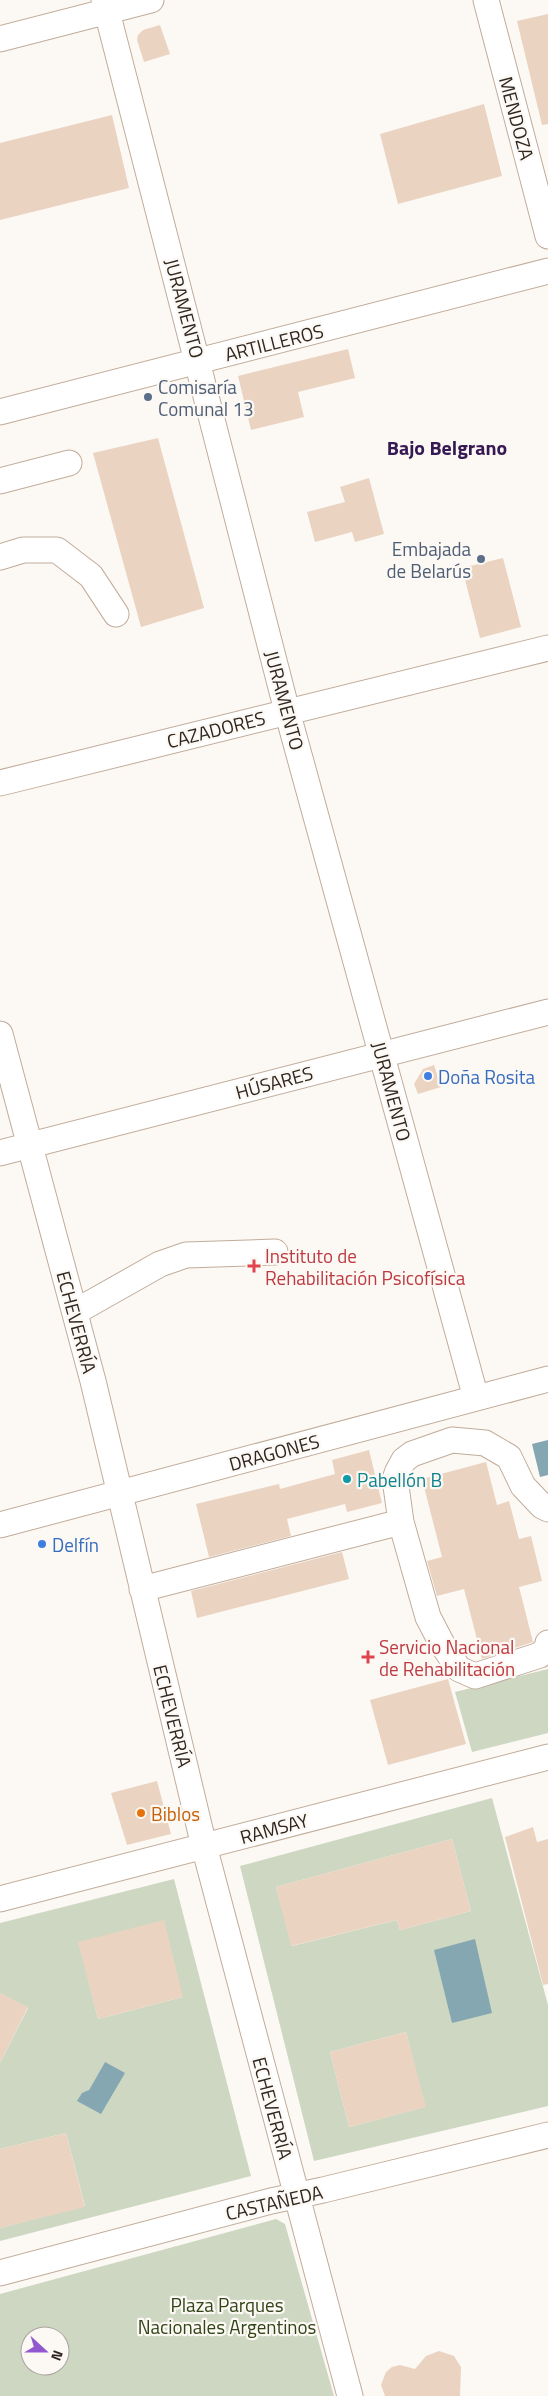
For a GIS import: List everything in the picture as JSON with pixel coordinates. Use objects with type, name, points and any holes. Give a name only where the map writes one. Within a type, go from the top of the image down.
[{"type":"street","points":[[0,39],[106,6],[151,0]]},
{"type":"street","name":"MENDOZA","points":[[486,0],[548,236]]},
{"type":"street","name":"JURAMENTO","points":[[106,6],[288,711],[476,1398]]},
{"type":"street","name":"ARTILLEROS","points":[[0,412],[548,271]]},
{"type":"street","points":[[0,481],[69,463]]},
{"type":"street","points":[[0,558],[23,550],[56,550],[92,576],[116,614]]},
{"type":"street","name":"CAZADORES","points":[[0,783],[548,648]]},
{"type":"street","name":"HÚSARES","points":[[0,1153],[382,1053],[548,1012]]},
{"type":"street","name":"ECHEVERRÍA","points":[[0,1034],[75,1312],[204,1846],[350,2396]]},
{"type":"street","points":[[75,1312],[160,1264],[186,1255],[275,1252]]},
{"type":"street","name":"DRAGONES","points":[[0,1525],[548,1379]]},
{"type":"street","points":[[548,1509],[542,1506],[523,1486],[509,1457],[485,1443],[452,1440],[412,1454],[404,1460],[395,1479],[401,1522],[428,1616],[442,1644],[459,1669],[475,1676],[540,1655],[547,1648],[548,1643]]},
{"type":"street","points":[[142,1589],[401,1522]]},
{"type":"street","name":"RAMSAY","points":[[0,1899],[548,1757]]},
{"type":"street","name":"CASTAÑEDA","points":[[0,2273],[296,2196],[548,2135]]},
{"type":"green space","points":[[548,1669],[548,1733],[472,1752],[455,1692]]},
{"type":"green space","points":[[492,1798],[548,2005],[548,2106],[314,2161],[240,1866]],"holes":[[[452,1839],[471,1911],[400,1930],[397,1920],[292,1946],[276,1887]],[[406,2032],[425,2107],[349,2127],[330,2052]]]},
{"type":"green space","points":[[174,1879],[251,2176],[0,2241],[0,2228],[85,2206],[66,2133],[0,2149],[0,2063],[28,2008],[0,1993],[0,1923]],"holes":[[[79,1942],[183,1997],[98,2019]],[[105,2062],[101,2114],[89,2090]]]},
{"type":"green space","name":"Plaza Parques Nacionales Argentinos","points":[[276,2219],[285,2224],[334,2396],[0,2396],[0,2294]]},
{"type":"water","points":[[548,1440],[548,1475],[540,1477],[532,1444]]},
{"type":"water","points":[[475,1939],[492,2013],[452,2023],[434,1950]]},
{"type":"water","points":[[105,2062],[125,2073],[101,2114],[77,2101],[82,2093],[89,2090]]},
{"type":"building","points":[[548,14],[548,124],[542,125],[517,21]]},
{"type":"building","points":[[160,25],[170,54],[144,62],[137,40],[138,35],[143,30]]},
{"type":"building","points":[[484,104],[502,176],[398,204],[380,134]]},
{"type":"building","points":[[112,115],[129,188],[0,220],[0,143]]},
{"type":"building","points":[[348,349],[355,378],[298,392],[304,417],[251,430],[238,376]]},
{"type":"building","points":[[158,438],[204,608],[141,627],[93,453]]},
{"type":"building","points":[[369,478],[384,534],[355,542],[352,532],[315,542],[307,512],[345,502],[340,487]]},
{"type":"building","points":[[503,558],[521,627],[480,638],[462,568]]},
{"type":"building","name":"Doña Rosita","points":[[434,1065],[441,1087],[418,1094],[414,1084],[423,1069]]},
{"type":"building","points":[[369,1450],[382,1503],[347,1512],[345,1504],[287,1519],[291,1536],[209,1557],[196,1504],[279,1484],[280,1489],[335,1474],[332,1460]]},
{"type":"building","points":[[486,1462],[497,1505],[509,1501],[519,1539],[531,1536],[542,1581],[519,1587],[533,1642],[482,1659],[464,1589],[437,1596],[427,1561],[442,1557],[422,1479]]},
{"type":"building","points":[[342,1552],[349,1579],[197,1618],[191,1591]]},
{"type":"building","points":[[448,1679],[466,1744],[388,1765],[370,1700]]},
{"type":"building","name":"Biblos","points":[[157,1781],[171,1834],[127,1845],[111,1793]]},
{"type":"building","points":[[533,1827],[537,1842],[548,1839],[548,1984],[543,1985],[505,1837]]},
{"type":"building","points":[[452,1839],[471,1911],[400,1930],[397,1920],[291,1946],[276,1887]]},
{"type":"building","points":[[164,1920],[183,1997],[98,2019],[78,1942]]},
{"type":"building","points":[[0,1993],[28,2007],[0,2063]]},
{"type":"building","points":[[406,2032],[426,2107],[349,2127],[330,2052]]},
{"type":"building","points":[[66,2133],[85,2207],[0,2228],[0,2149]]},
{"type":"building","points":[[439,2351],[454,2356],[461,2367],[460,2396],[385,2396],[381,2385],[386,2372],[392,2367],[400,2365],[415,2369],[426,2356]]},
{"type":"place","name":"Comisaría Comunal 13","points":[[148,397]]},
{"type":"place","name":"Embajada de Belarús","points":[[481,559]]},
{"type":"place","name":"Doña Rosita","points":[[428,1076]]},
{"type":"place","name":"Instituto de Rehabilitación Psicofísica","points":[[254,1266]]},
{"type":"place","name":"Pabellón B","points":[[347,1479]]},
{"type":"place","name":"Delfín","points":[[42,1544]]},
{"type":"place","name":"Servicio Nacional de Rehabilitación","points":[[368,1657]]},
{"type":"place","name":"Biblos","points":[[141,1813]]},
{"type":"district","name":"Bajo Belgrano","points":[[447,447]]}]
